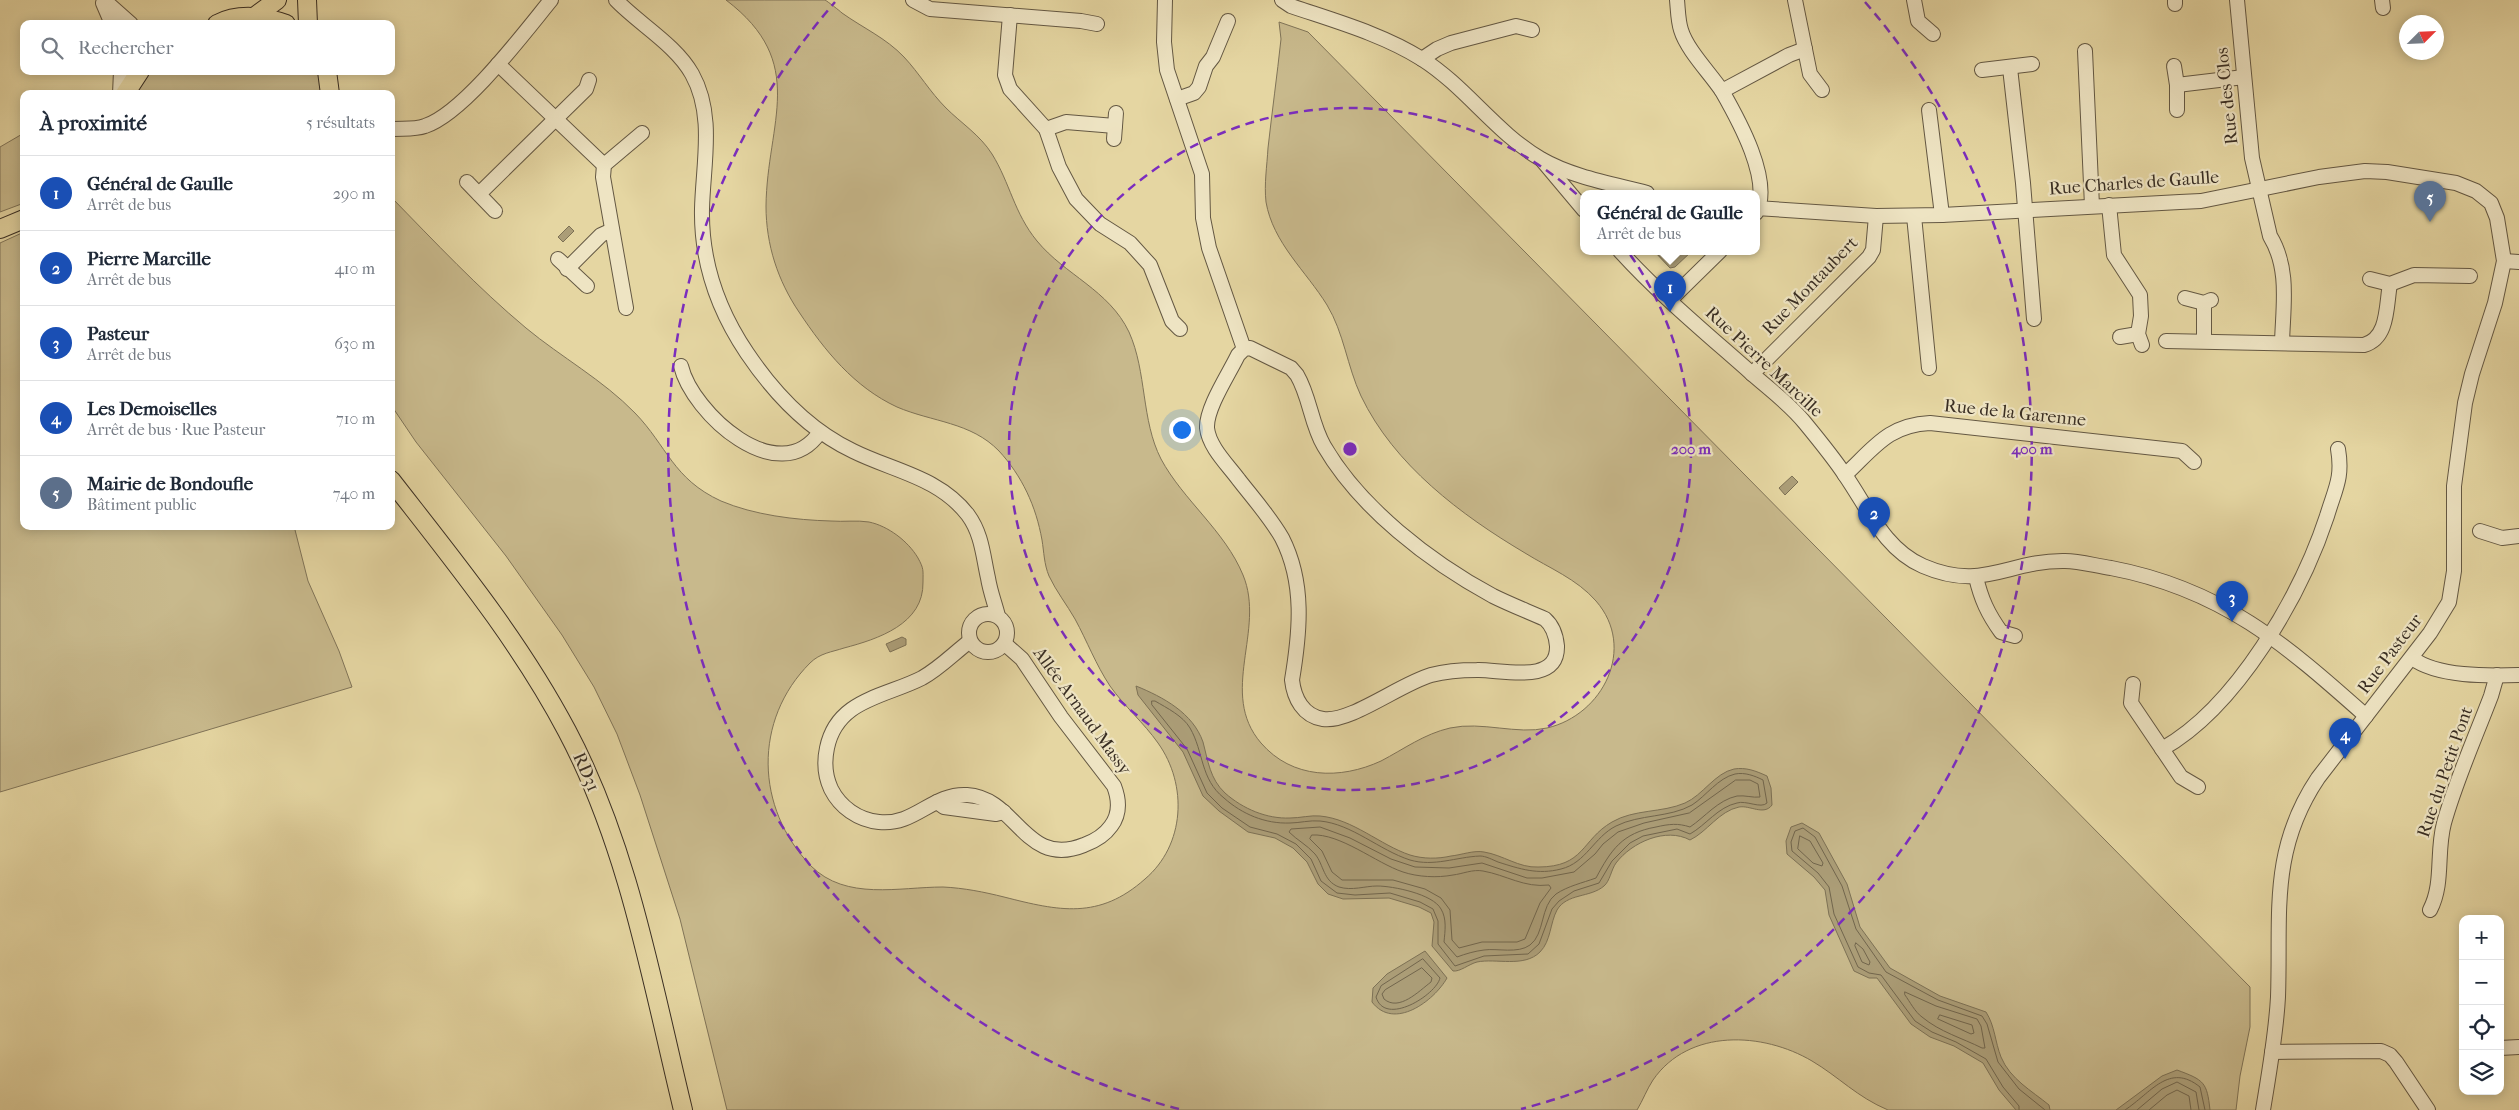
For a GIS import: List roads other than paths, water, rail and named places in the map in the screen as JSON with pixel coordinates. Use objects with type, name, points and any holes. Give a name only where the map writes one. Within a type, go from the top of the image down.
[{"type":"main road","points":[[254,16],[277,0]]},
{"type":"main road","points":[[307,0],[308,20]]},
{"type":"main road","points":[[230,20],[254,16],[270,20]]},
{"type":"main road","points":[[127,90],[137,75]]},
{"type":"main road","points":[[0,229],[20,221]]},
{"type":"main road","name":"RD31","points":[[395,485],[508,633],[568,732],[593,786],[616,848],[634,909],[683,1110]]},
{"type":"street","points":[[103,0],[110,20]]},
{"type":"street","points":[[103,0],[126,20]]},
{"type":"street","points":[[396,127],[415,129],[436,121],[484,80],[551,0]]},
{"type":"street","points":[[616,0],[680,57],[693,76],[703,100],[706,124],[703,233],[713,286],[726,317],[747,354],[776,390],[820,432],[859,454],[905,471],[944,491],[969,516],[977,530],[982,546],[987,578],[998,616],[1008,632],[1005,644],[994,652],[987,653],[980,651],[970,641],[970,627],[979,616],[987,578]]},
{"type":"street","points":[[913,0],[930,9],[1081,21],[1097,24]]},
{"type":"street","points":[[1165,0],[1165,55],[1176,99],[1202,174],[1203,218],[1209,248],[1244,349]]},
{"type":"street","points":[[1282,0],[1291,6],[1392,43],[1422,59],[1448,77],[1508,134],[1542,160],[1580,205]]},
{"type":"street","points":[[1677,0],[1681,32],[1722,91],[1743,131],[1754,158],[1760,182],[1759,190]]},
{"type":"street","points":[[1796,0],[1810,74],[1822,90]]},
{"type":"street","points":[[1914,0],[1918,22],[1933,34]]},
{"type":"street","name":"Rue des Clos","points":[[2237,0],[2252,158],[2270,236],[2277,246],[2284,270],[2282,343]]},
{"type":"street","points":[[1010,15],[1006,82],[1046,129],[1059,166],[1072,192],[1089,214],[1130,242],[1141,254],[1156,278],[1172,321],[1180,329]]},
{"type":"street","points":[[1176,99],[1194,93],[1199,87],[1206,66],[1213,57],[1228,21]]},
{"type":"street","points":[[1422,59],[1437,49],[1451,43],[1516,26],[1532,30]]},
{"type":"street","points":[[1722,91],[1789,54],[1805,50]]},
{"type":"street","points":[[2085,50],[2092,206]]},
{"type":"street","points":[[498,64],[604,165]]},
{"type":"street","points":[[1982,70],[2032,64]]},
{"type":"street","points":[[2174,66],[2177,85],[2177,110]]},
{"type":"street","points":[[2010,68],[2023,184],[2034,319]]},
{"type":"street","points":[[120,90],[121,75]]},
{"type":"street","points":[[2177,85],[2244,77]]},
{"type":"street","points":[[478,194],[586,89],[589,80]]},
{"type":"street","points":[[1927,119],[1942,215]]},
{"type":"street","points":[[1046,129],[1066,122],[1115,126]]},
{"type":"street","points":[[626,308],[603,177],[604,165],[642,133]]},
{"type":"street","points":[[1542,160],[1573,172],[1636,190]]},
{"type":"street","name":"Rue Charles de Gaulle","points":[[1760,209],[1876,216],[1914,216],[2201,201],[2319,177],[2365,171],[2387,172],[2456,183],[2476,191],[2491,203],[2498,218],[2504,261]]},
{"type":"street","points":[[467,182],[495,211]]},
{"type":"street","points":[[2109,205],[2114,255],[2117,263],[2136,286],[2140,295],[2142,316],[2140,340],[2120,337]]},
{"type":"street","name":"Rue Montaubert","points":[[1752,374],[1869,257],[1874,250],[1876,216]]},
{"type":"street","points":[[1914,216],[1929,368]]},
{"type":"street","points":[[587,286],[563,264],[612,230]]},
{"type":"street","name":"Rue Pierre Marcille","points":[[1624,255],[1670,300],[1803,420],[1845,475],[1875,524],[1903,554],[1920,564],[1944,574],[1976,577],[2027,565],[2067,561],[2141,574],[2220,604],[2268,634],[2317,672],[2366,716]]},
{"type":"street","points":[[1670,300],[1716,255]]},
{"type":"street","points":[[2504,261],[2519,262]]},
{"type":"street","name":"Rue Pasteur","points":[[2263,1110],[2278,998],[2279,887],[2286,847],[2292,827],[2308,793],[2412,658],[2441,618],[2449,602],[2454,571],[2454,486],[2465,403],[2472,374],[2495,303],[2504,261]]},
{"type":"street","points":[[2370,280],[2390,284],[2414,275],[2470,276]]},
{"type":"street","points":[[2166,341],[2364,345],[2372,343],[2382,333],[2390,284]]},
{"type":"street","points":[[2185,298],[2208,302],[2204,341]]},
{"type":"street","points":[[1250,348],[1291,368],[1302,383],[1323,444],[1335,464],[1369,503],[1404,536],[1463,579],[1494,596],[1544,619],[1550,624],[1554,632],[1557,650],[1549,665],[1533,673],[1478,670],[1433,675],[1398,688],[1347,716],[1336,719],[1323,719],[1305,711],[1293,691],[1292,680],[1300,616],[1295,573],[1290,556],[1267,516],[1215,448],[1207,430],[1210,412],[1238,354],[1244,349],[1250,348]]},
{"type":"street","points":[[681,366],[684,381],[700,402],[730,432],[755,448],[774,453],[794,452],[811,444],[820,432]]},
{"type":"street","name":"Rue de la Garenne","points":[[1845,475],[1892,432],[1904,426],[1930,423],[2182,451],[2194,462]]},
{"type":"street","points":[[2162,749],[2175,741],[2211,709],[2242,675],[2258,653],[2293,595],[2318,541],[2341,470],[2338,449]]},
{"type":"street","points":[[2480,531],[2502,538],[2519,536]]},
{"type":"street","points":[[1976,577],[1980,598],[2001,632],[2016,636]]},
{"type":"street","points":[[979,616],[985,614],[998,616]]},
{"type":"street","name":"Allée Arnaud Massy","points":[[970,641],[922,678],[870,697],[854,706],[840,719],[828,742],[825,765],[830,788],[837,799],[855,815],[876,822],[898,822],[917,815],[936,802],[958,795],[973,796],[989,800],[1033,841],[1051,849],[1065,850],[1088,843],[1107,832],[1114,822],[1118,798],[1114,786],[1061,717],[1022,659],[1005,644]]},
{"type":"street","points":[[2412,658],[2431,668],[2497,675],[2519,675]]},
{"type":"street","name":"Rue du Petit Pont","points":[[2430,910],[2436,897],[2439,883],[2438,848],[2444,823],[2497,675]]},
{"type":"street","points":[[2133,684],[2132,703],[2180,776],[2198,787]]},
{"type":"street","points":[[2504,1048],[2519,1047]]},
{"type":"street","points":[[2272,1052],[2381,1051],[2390,1055],[2396,1062],[2428,1110]]},
{"type":"water","points":[[569,226],[574,231],[563,242],[558,237]]},
{"type":"water","points":[[1658,255],[1688,255],[1675,267],[1670,268]]},
{"type":"water","points":[[1792,476],[1798,482],[1785,495],[1779,488]]},
{"type":"water","points":[[902,637],[906,639],[906,645],[890,652],[886,644]]},
{"type":"water","points":[[1136,686],[1156,695],[1185,714],[1203,742],[1210,769],[1216,782],[1225,793],[1240,804],[1256,812],[1273,817],[1317,816],[1332,818],[1355,827],[1399,851],[1425,858],[1480,852],[1524,866],[1553,866],[1574,858],[1602,829],[1612,822],[1629,815],[1685,803],[1698,795],[1715,779],[1734,769],[1751,770],[1767,776],[1771,788],[1772,805],[1765,810],[1743,807],[1732,809],[1690,840],[1681,836],[1671,835],[1660,836],[1640,843],[1623,855],[1616,863],[1604,886],[1598,890],[1573,898],[1561,905],[1555,915],[1544,948],[1533,957],[1510,962],[1477,962],[1453,971],[1432,946],[1434,922],[1431,913],[1419,907],[1389,898],[1343,899],[1328,894],[1318,884],[1307,862],[1293,848],[1275,838],[1248,832],[1219,811],[1203,796],[1183,752],[1138,695]]},
{"type":"water","points":[[1802,823],[1819,833],[1847,884],[1860,927],[1890,968],[1940,996],[1986,1012],[2005,1065],[2022,1084],[2049,1105],[2050,1110],[2016,1110],[1999,1090],[1983,1063],[1954,1046],[1930,1037],[1911,1024],[1877,978],[1869,978],[1854,971],[1829,915],[1825,890],[1814,877],[1787,854],[1786,841],[1791,827]]},
{"type":"water","points":[[1425,951],[1447,978],[1441,987],[1433,996],[1413,1009],[1391,1014],[1381,1010],[1372,1002],[1373,988],[1387,974]]},
{"type":"water","points":[[2177,1070],[2202,1083],[2207,1093],[2210,1110],[2116,1110],[2162,1076]]},
{"type":"place","name":"Mairie de Bondoufle","points":[[2430,222]]},
{"type":"place","name":"Général de Gaulle","points":[[1670,312]]},
{"type":"place","name":"Pierre Marcille","points":[[1874,538]]},
{"type":"place","name":"Pasteur","points":[[2232,622]]},
{"type":"place","name":"Les Demoiselles","points":[[2345,759]]}]
